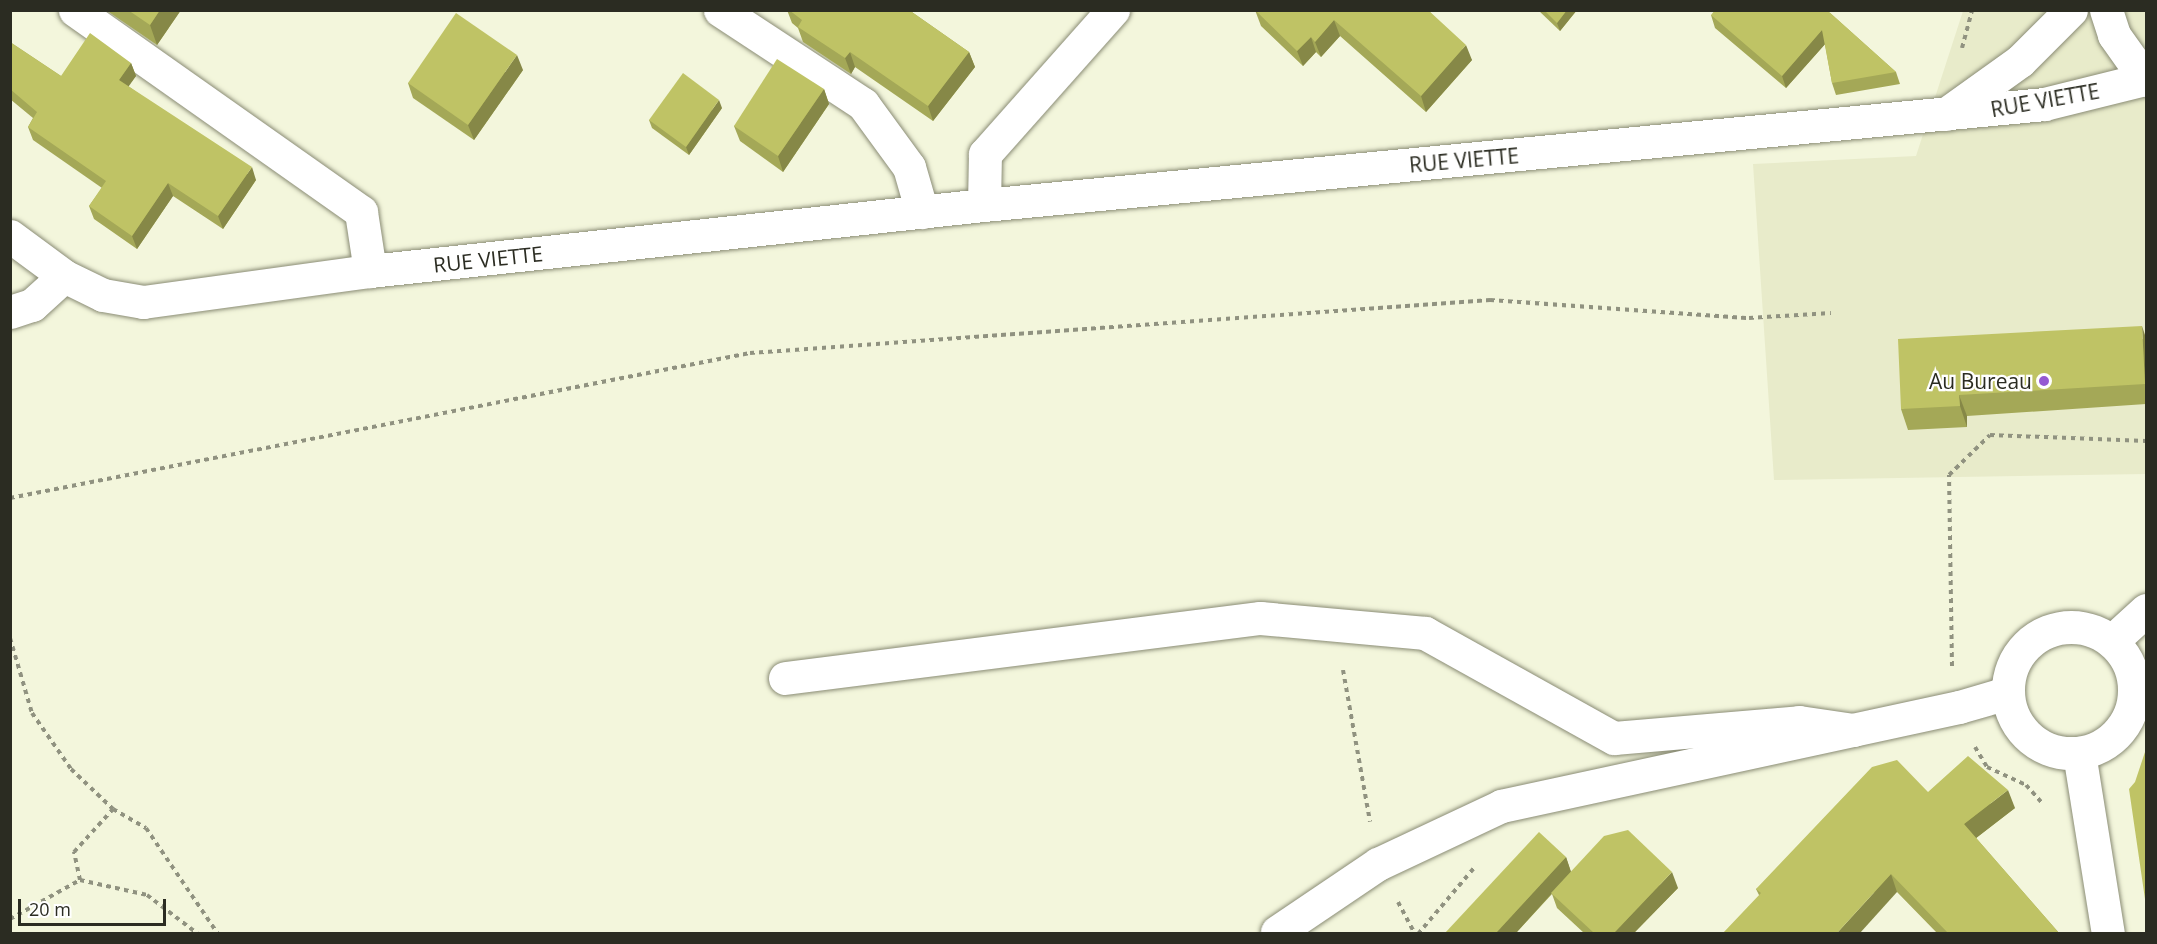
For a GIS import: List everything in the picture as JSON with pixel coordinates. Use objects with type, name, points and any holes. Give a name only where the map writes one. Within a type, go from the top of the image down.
[{"type":"street","points":[[75,10],[361,212],[370,271]]},
{"type":"street","points":[[720,10],[863,104],[909,167],[922,212]]},
{"type":"street","points":[[984,205],[985,154],[1113,10]]},
{"type":"street","name":"RUE VIETTE","points":[[1944,115],[2020,62],[2071,10]]},
{"type":"street","points":[[2106,10],[2114,35],[2146,80]]},
{"type":"street","name":"RUE VIETTE","points":[[10,236],[64,276],[103,295],[143,302],[370,271],[984,205],[2044,104],[2146,80]]},
{"type":"street","points":[[10,312],[32,305],[64,276]]},
{"type":"street","points":[[2112,641],[2146,610]]},
{"type":"street","points":[[785,678],[1260,618],[1425,633],[1614,738],[1799,722],[1853,730]]},
{"type":"street","points":[[2074,626],[2095,630],[2112,641],[2141,688],[2125,725],[2105,743],[2079,753],[2058,752],[2039,745],[2022,732],[2012,714],[2007,693],[2010,672],[2019,653],[2034,638],[2053,629],[2074,626]]},
{"type":"street","points":[[1277,932],[1378,864],[1501,806],[1959,707],[2007,693]]},
{"type":"street","points":[[2079,753],[2108,933]]},
{"type":"path","points":[[10,498],[750,353],[1490,300],[1749,318],[1831,313]]},
{"type":"path","points":[[2046,807],[2026,785],[1987,767],[1964,731],[1950,653],[1949,476],[1990,435],[2146,441]]},
{"type":"path","points":[[1335,625],[1378,864],[1415,933]]},
{"type":"path","points":[[10,638],[32,713],[71,769],[113,808],[146,828],[218,933]]},
{"type":"path","points":[[80,880],[74,852],[113,808]]},
{"type":"path","points":[[10,919],[80,880],[147,895],[198,933]]},
{"type":"shaded area","points":[[1963,11],[2146,11],[2146,474],[1774,480],[1753,164],[1916,156]]},
{"type":"building","points":[[128,10],[160,10],[150,25]]},
{"type":"building","points":[[789,10],[909,10],[969,52],[928,106],[850,52],[845,58],[798,27],[802,20]]},
{"type":"building","points":[[1255,10],[1428,10],[1466,45],[1421,96],[1334,20],[1315,42],[1311,37],[1297,51]]},
{"type":"building","points":[[1544,10],[1567,10],[1557,23]]},
{"type":"building","points":[[1715,10],[1827,10],[1896,72],[1832,83],[1822,30],[1782,76],[1711,15]]},
{"type":"building","points":[[456,13],[517,55],[468,125],[408,83]]},
{"type":"building","points":[[90,33],[131,63],[119,80],[252,167],[218,216],[168,183],[132,236],[89,206],[106,181],[28,127],[37,112],[10,89],[10,42],[61,76]]},
{"type":"building","points":[[777,59],[824,89],[778,156],[734,126]]},
{"type":"building","points":[[683,73],[719,100],[686,147],[649,120]]},
{"type":"building","points":[[2142,326],[2145,384],[1959,395],[1960,406],[1901,409],[1898,339]]},
{"type":"building","points":[[2146,749],[2146,906],[2129,789],[2135,782]]},
{"type":"building","points":[[1968,756],[2008,790],[1964,824],[2059,933],[1948,933],[1891,874],[1837,933],[1723,933],[1761,893],[1756,889],[1872,767],[1897,760],[1928,792]]},
{"type":"building","points":[[1628,830],[1672,872],[1614,933],[1594,933],[1551,893],[1604,836]]},
{"type":"building","points":[[1539,832],[1566,857],[1496,933],[1445,933]]},
{"type":"place","name":"Au Bureau","points":[[2044,381]]}]
